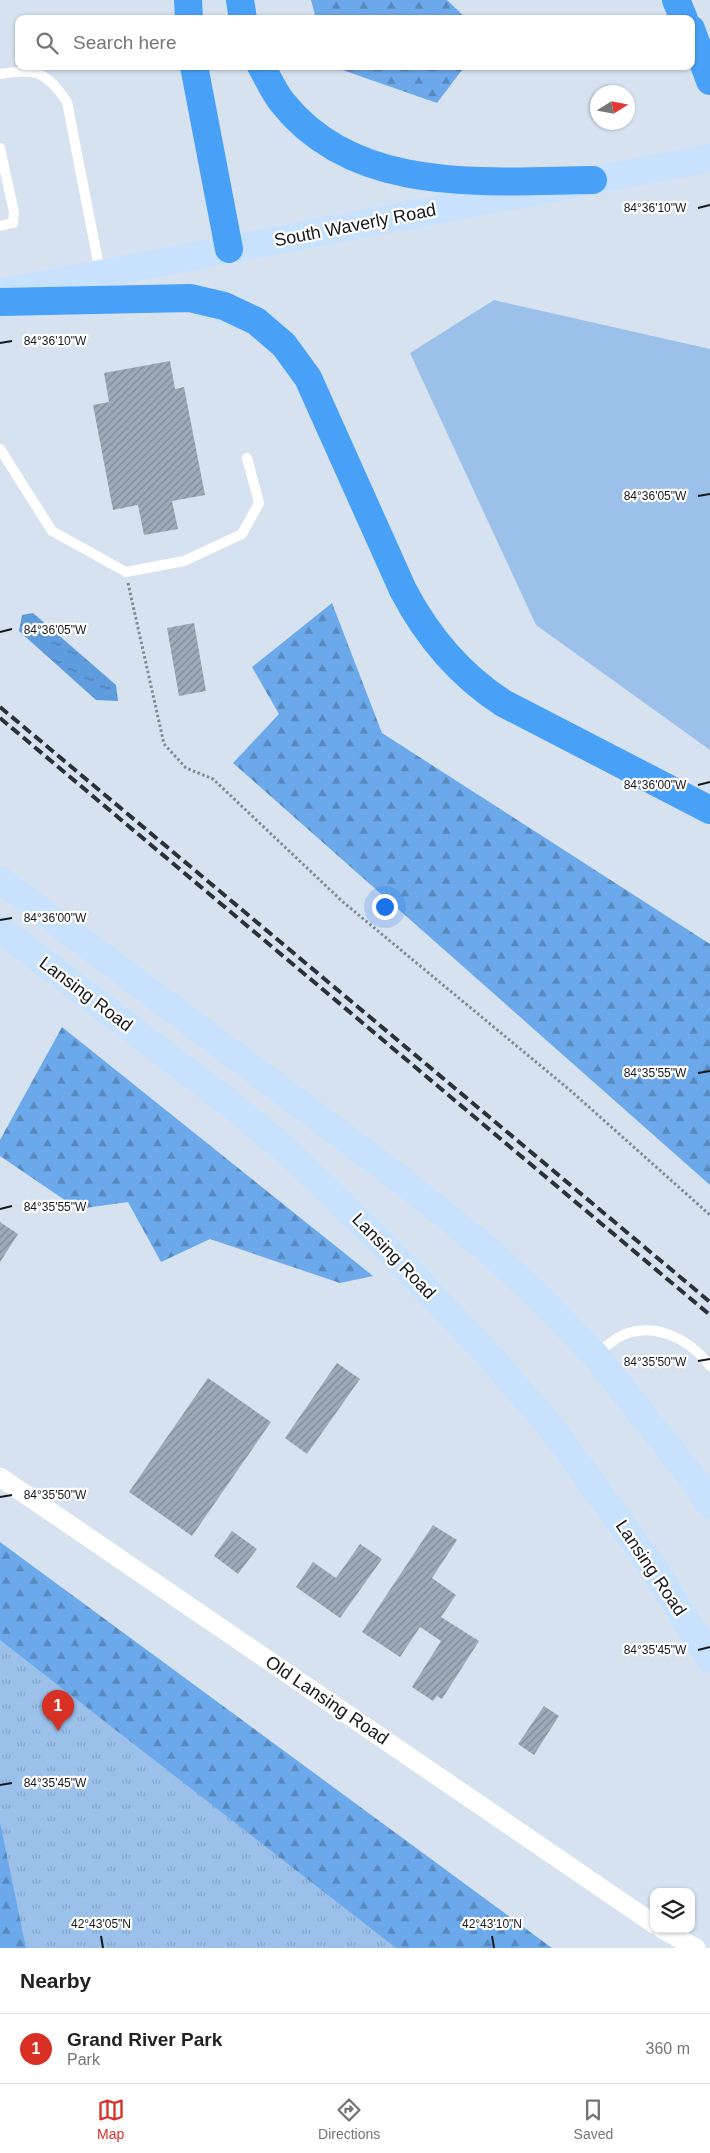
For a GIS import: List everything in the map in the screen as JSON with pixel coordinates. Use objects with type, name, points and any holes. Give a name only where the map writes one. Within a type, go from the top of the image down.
[{"type":"highway","points":[[188,0],[189,15]]},
{"type":"highway","points":[[240,0],[242,15]]},
{"type":"highway","points":[[676,0],[684,15]]},
{"type":"highway","points":[[681,0],[685,15]]},
{"type":"highway","points":[[695,41],[710,81]]},
{"type":"highway","points":[[195,70],[229,249]]},
{"type":"highway","points":[[263,70],[282,101],[303,124],[332,145],[358,160],[391,171],[459,180],[593,180]]},
{"type":"highway","points":[[0,302],[190,298],[224,306],[256,321],[284,345],[308,378],[407,598],[429,633],[450,658],[475,684],[503,703],[710,810]]},
{"type":"main road","name":"South Waverly Road","points":[[0,293],[710,158]]},
{"type":"main road","points":[[0,880],[439,1209],[536,1294],[595,1355],[695,1482],[710,1505]]},
{"type":"main road","name":"Lansing Road","points":[[0,929],[228,1102],[300,1164],[395,1256],[494,1361],[554,1431],[656,1572],[710,1659]]},
{"type":"street","name":"Old Lansing Road","points":[[0,1477],[650,1921]]},
{"type":"street","points":[[669,1933],[696,1948]]},
{"type":"lane","points":[[0,74],[38,72],[54,82],[67,102],[100,273]]},
{"type":"lane","points":[[0,148],[14,212],[13,223],[0,226]]},
{"type":"lane","points":[[0,449],[52,531],[126,572],[184,561],[242,534],[258,503],[247,458]]},
{"type":"lane","points":[[595,1355],[618,1338],[645,1330],[666,1332],[683,1340],[703,1356],[710,1366]]},
{"type":"path","points":[[126,572],[164,744],[186,768],[213,779],[342,902],[571,1091],[710,1215]]},
{"type":"green space","points":[[311,0],[447,0],[463,15],[315,15]]},
{"type":"green space","points":[[342,70],[462,70],[437,103]]},
{"type":"green space","points":[[494,300],[710,349],[710,750],[536,625],[410,353]]},
{"type":"green space","points":[[332,603],[382,733],[710,944],[710,1185],[233,763],[279,714],[252,667]]},
{"type":"green space","points":[[62,1027],[373,1276],[340,1283],[210,1239],[161,1262],[128,1202],[78,1209],[0,1156],[0,1140]]},
{"type":"green space","points":[[0,1542],[552,1948],[0,1948]]},
{"type":"green space","points":[[0,1640],[396,1948],[26,1948],[0,1822]]},
{"type":"water","points":[[33,613],[116,685],[118,701],[96,700],[19,631],[22,615]]},
{"type":"building","points":[[170,361],[175,389],[184,387],[205,495],[172,501],[178,529],[144,535],[138,505],[113,510],[93,405],[109,402],[104,373]]},
{"type":"building","points":[[194,623],[206,691],[179,696],[167,628]]},
{"type":"building","points":[[0,1222],[18,1234],[0,1262]]},
{"type":"building","points":[[337,1363],[360,1379],[307,1454],[285,1438]]},
{"type":"building","points":[[208,1378],[271,1422],[192,1536],[129,1492]]},
{"type":"building","points":[[433,1525],[457,1540],[432,1578],[456,1595],[441,1617],[479,1641],[442,1699],[437,1696],[433,1701],[412,1687],[441,1641],[420,1627],[400,1657],[362,1632]]},
{"type":"building","points":[[232,1531],[257,1549],[238,1574],[214,1556]]},
{"type":"building","points":[[360,1544],[382,1559],[340,1618],[296,1587],[313,1562],[336,1578]]},
{"type":"building","points":[[544,1706],[559,1716],[534,1755],[518,1744]]},
{"type":"railway","points":[[0,707],[710,1302]]},
{"type":"railway","points":[[0,718],[710,1315]]},
{"type":"place","name":"Grand River Park","points":[[58,1731]]}]
